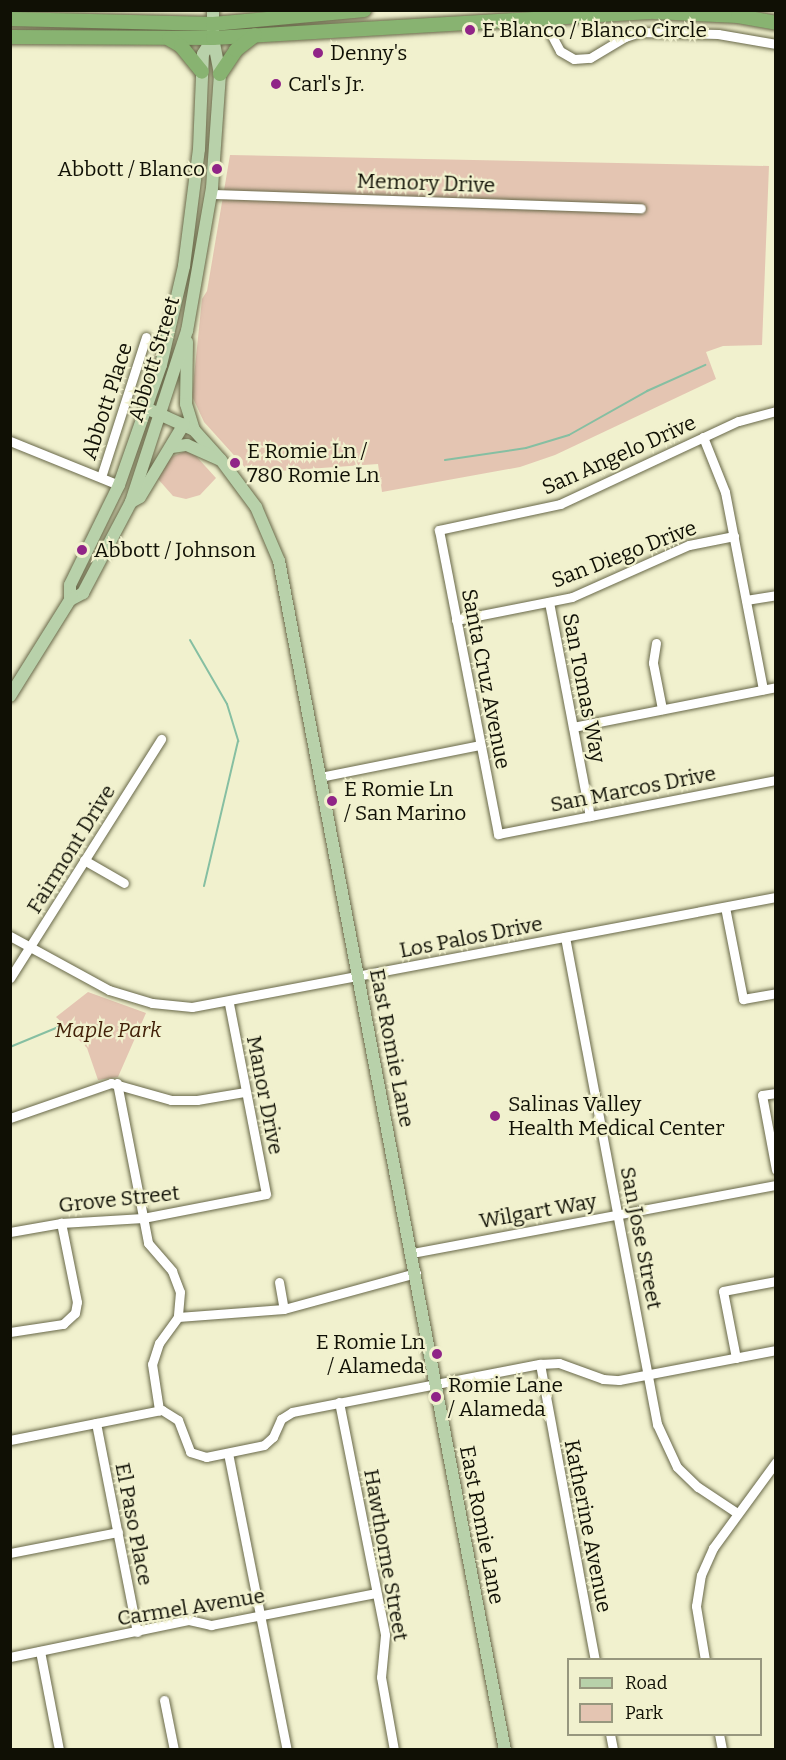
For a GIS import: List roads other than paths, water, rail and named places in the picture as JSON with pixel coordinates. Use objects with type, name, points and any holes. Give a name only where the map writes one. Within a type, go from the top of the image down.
[{"type":"highway","points":[[10,19],[213,24],[364,10]]},
{"type":"highway","points":[[10,37],[167,38],[213,24],[255,35],[550,14],[702,13],[776,23]]},
{"type":"highway","points":[[220,74],[236,50],[255,35]]},
{"type":"highway","points":[[167,38],[181,46],[202,72]]},
{"type":"main road","name":"Abbott Street","points":[[70,600],[70,585],[119,485],[146,408],[184,266],[199,148],[203,54],[213,24]]},
{"type":"main road","name":"Abbott Street","points":[[10,696],[70,600],[83,593],[131,502],[187,331],[211,194],[220,74],[213,24]]},
{"type":"main road","points":[[131,502],[140,497],[172,447],[189,427],[186,404],[187,331]]},
{"type":"main road","name":"East Romie Lane","points":[[146,408],[189,427],[221,460],[256,507],[275,548],[416,1273],[505,1749]]},
{"type":"main road","points":[[172,447],[187,445],[221,460]]},
{"type":"street","points":[[550,14],[551,34],[560,51],[574,59],[590,58],[640,32],[718,34],[776,44]]},
{"type":"street","name":"Memory Drive","points":[[211,194],[641,208]]},
{"type":"street","name":"Abbott Place","points":[[101,477],[146,337]]},
{"type":"street","name":"San Angelo Drive","points":[[439,531],[560,504],[702,437],[776,411]]},
{"type":"street","points":[[702,437],[720,476],[734,536],[763,689]]},
{"type":"street","points":[[10,441],[119,485]]},
{"type":"street","name":"Santa Cruz Avenue","points":[[439,531],[498,834]]},
{"type":"street","name":"San Diego Drive","points":[[456,620],[581,594],[689,545],[734,536]]},
{"type":"street","points":[[746,600],[776,595]]},
{"type":"street","name":"San Tomas Way","points":[[549,602],[590,816]]},
{"type":"street","points":[[656,643],[653,663],[662,709]]},
{"type":"street","points":[[573,727],[776,687]]},
{"type":"street","name":"Fairmont Drive","points":[[10,978],[161,739]]},
{"type":"street","points":[[320,777],[480,745]]},
{"type":"street","name":"San Marcos Drive","points":[[498,834],[776,780]]},
{"type":"street","points":[[84,860],[124,883]]},
{"type":"street","name":"Los Palos Drive","points":[[10,936],[20,944],[32,946],[96,985],[131,998],[182,1006],[229,1003],[776,897]]},
{"type":"street","points":[[725,907],[743,999],[776,993]]},
{"type":"street","name":"San Jose Street","points":[[565,937],[657,1424],[672,1460],[698,1487],[737,1513]]},
{"type":"street","name":"Manor Drive","points":[[229,1003],[266,1194]]},
{"type":"street","points":[[117,1083],[151,1249],[178,1285],[178,1317],[159,1343],[153,1359],[159,1410]]},
{"type":"street","points":[[10,1118],[117,1083],[171,1100],[197,1100],[245,1092]]},
{"type":"street","points":[[776,1092],[762,1095],[776,1170]]},
{"type":"street","name":"Wilgart Way","points":[[412,1253],[776,1185]]},
{"type":"street","name":"Grove Street","points":[[10,1232],[61,1223],[143,1218],[266,1194]]},
{"type":"street","points":[[10,1332],[63,1324],[75,1313],[77,1302],[61,1223]]},
{"type":"street","points":[[178,1317],[284,1309],[370,1283],[416,1273]]},
{"type":"street","points":[[736,1358],[723,1291],[776,1281]]},
{"type":"street","points":[[279,1282],[284,1309]]},
{"type":"street","points":[[10,1440],[159,1410],[171,1413],[178,1420],[193,1454],[228,1454],[268,1443],[289,1413],[339,1402],[540,1364],[565,1364],[610,1380],[649,1375],[776,1350]]},
{"type":"street","name":"Katherine Avenue","points":[[540,1364],[595,1658]]},
{"type":"street","name":"Hawthorne Street","points":[[339,1402],[386,1643],[382,1685],[394,1749]]},
{"type":"street","name":"El Paso Place","points":[[96,1422],[137,1632]]},
{"type":"street","points":[[228,1454],[287,1749]]},
{"type":"street","points":[[705,1658],[696,1606],[701,1575],[737,1513],[776,1462]]},
{"type":"street","points":[[10,1553],[118,1532]]},
{"type":"street","name":"Carmel Avenue","points":[[10,1657],[189,1620],[208,1625],[376,1593]]},
{"type":"street","points":[[40,1651],[59,1749]]},
{"type":"street","points":[[164,1700],[174,1749]]},
{"type":"waterway","points":[[445,460],[526,448],[569,435],[647,391],[705,365]]},
{"type":"waterway","points":[[190,640],[227,704],[238,741],[204,886]]},
{"type":"waterway","points":[[10,1047],[61,1026]]},
{"type":"place","name":"E Blanco / Blanco Circle","points":[[470,30]]},
{"type":"place","name":"Denny's","points":[[318,53]]},
{"type":"place","name":"Carl's Jr.","points":[[276,84]]},
{"type":"place","name":"Abbott / Blanco","points":[[217,169]]},
{"type":"place","name":"E Romie Ln / 780 Romie Ln","points":[[235,463]]},
{"type":"place","name":"Abbott / Johnson","points":[[82,550]]},
{"type":"place","name":"E Romie Ln / San Marino","points":[[332,801]]},
{"type":"place","name":"Salinas Valley Health Medical Center","points":[[495,1116]]},
{"type":"place","name":"E Romie Ln / Alameda","points":[[437,1354]]},
{"type":"place","name":"Romie Lane / Alameda","points":[[436,1397]]},
{"type":"park label","name":"Maple Park","points":[[108,1030]]}]
